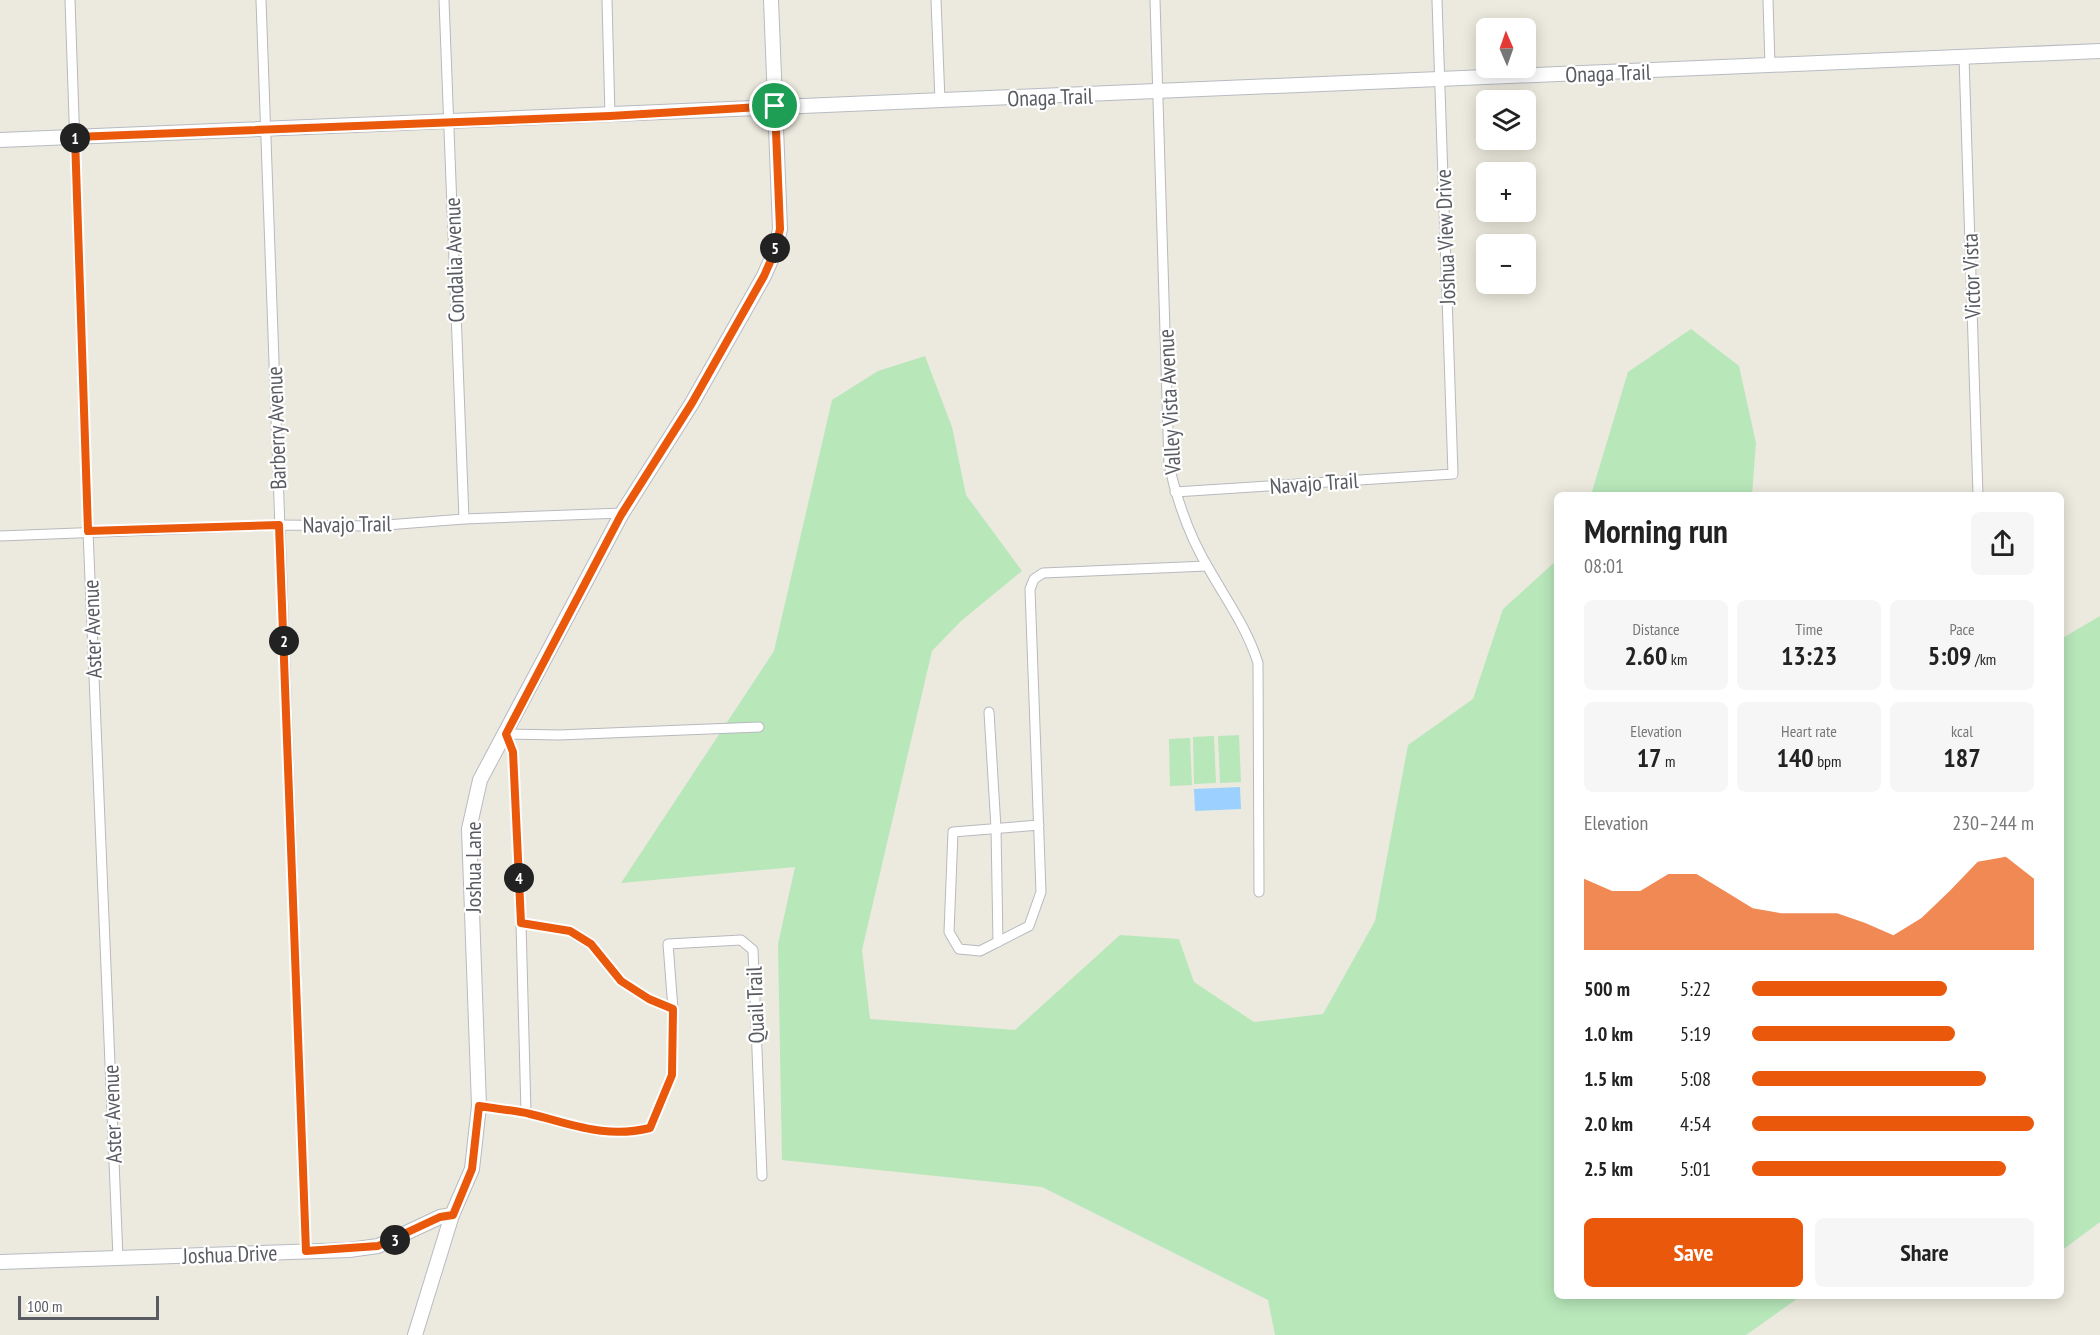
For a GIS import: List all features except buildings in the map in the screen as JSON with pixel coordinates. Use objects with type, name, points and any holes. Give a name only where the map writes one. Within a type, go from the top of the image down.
[{"type":"street","name":"Aster Avenue","points":[[70,0],[88,531],[118,1258]]},
{"type":"street","name":"Barberry Avenue","points":[[261,0],[306,1251]]},
{"type":"street","name":"Condalia Avenue","points":[[444,0],[464,519]]},
{"type":"street","points":[[607,0],[610,116]]},
{"type":"street","name":"Joshua Lane","points":[[415,1335],[453,1215],[472,1169],[479,1106],[469,829],[480,780],[622,513],[692,403],[764,276],[775,251],[780,229],[771,0]]},
{"type":"street","points":[[936,0],[940,101]]},
{"type":"street","name":"Valley Vista Avenue","points":[[1155,0],[1169,465],[1175,492],[1207,566],[1249,634],[1258,663],[1259,892]]},
{"type":"street","name":"Joshua View Drive","points":[[1437,0],[1453,474]]},
{"type":"street","points":[[1768,0],[1770,66]]},
{"type":"street","name":"Onaga Trail","points":[[0,140],[610,116],[775,106],[1158,93],[2100,51]]},
{"type":"street","name":"Victor Vista","points":[[1964,57],[1978,492]]},
{"type":"street","name":"Navajo Trail","points":[[1175,492],[1453,474]]},
{"type":"street","name":"Navajo Trail","points":[[0,536],[279,525],[373,526],[464,519],[622,513]]},
{"type":"street","points":[[1039,825],[953,832],[949,932],[959,949],[980,951],[1029,926],[1041,892],[1039,825],[1030,589],[1034,579],[1044,573],[1207,566]]},
{"type":"street","points":[[989,712],[996,828],[998,942]]},
{"type":"street","points":[[479,1106],[526,1113],[521,923],[513,752],[506,734],[559,735],[759,726]]},
{"type":"street","points":[[521,923],[570,931],[591,944],[621,981],[649,999],[673,1009]]},
{"type":"street","name":"Quail Trail","points":[[526,1113],[608,1134],[650,1128],[672,1075],[673,1009],[668,944],[741,940],[753,950],[762,1176]]},
{"type":"street","name":"Joshua Drive","points":[[0,1262],[306,1251],[378,1246],[440,1217],[453,1215]]},
{"type":"green space","points":[[1691,329],[1739,366],[1756,443],[1752,492],[1592,492],[1628,372]]},
{"type":"green space","points":[[925,356],[952,427],[966,495],[1022,571],[961,621],[932,651],[862,950],[870,1019],[1015,1030],[1120,935],[1179,939],[1194,982],[1254,1022],[1323,1014],[1375,921],[1408,745],[1473,699],[1503,609],[1554,563],[1554,1299],[1797,1299],[1746,1335],[1275,1335],[1268,1300],[1042,1187],[782,1160],[778,944],[795,867],[621,883],[774,651],[832,400],[878,371]]},
{"type":"green space","points":[[2100,616],[2100,1222],[2065,1248],[2064,1248],[2064,637]]},
{"type":"green space","points":[[1239,735],[1241,782],[1220,783],[1218,736]]},
{"type":"green space","points":[[1214,736],[1216,783],[1194,784],[1193,737]]},
{"type":"green space","points":[[1190,738],[1192,785],[1170,786],[1169,739]]},
{"type":"water","points":[[1240,787],[1241,809],[1195,811],[1194,789]]},
{"type":"route","points":[[775,106],[780,229],[775,251],[764,276],[692,403],[621,515],[506,734],[513,752],[521,923],[570,931],[591,944],[621,981],[649,999],[673,1009],[672,1075],[650,1128],[631,1132],[608,1134],[526,1113],[479,1106],[472,1169],[453,1215],[440,1217],[378,1246],[349,1250],[306,1251],[279,525],[88,531],[75,137],[610,116],[775,106]]}]
